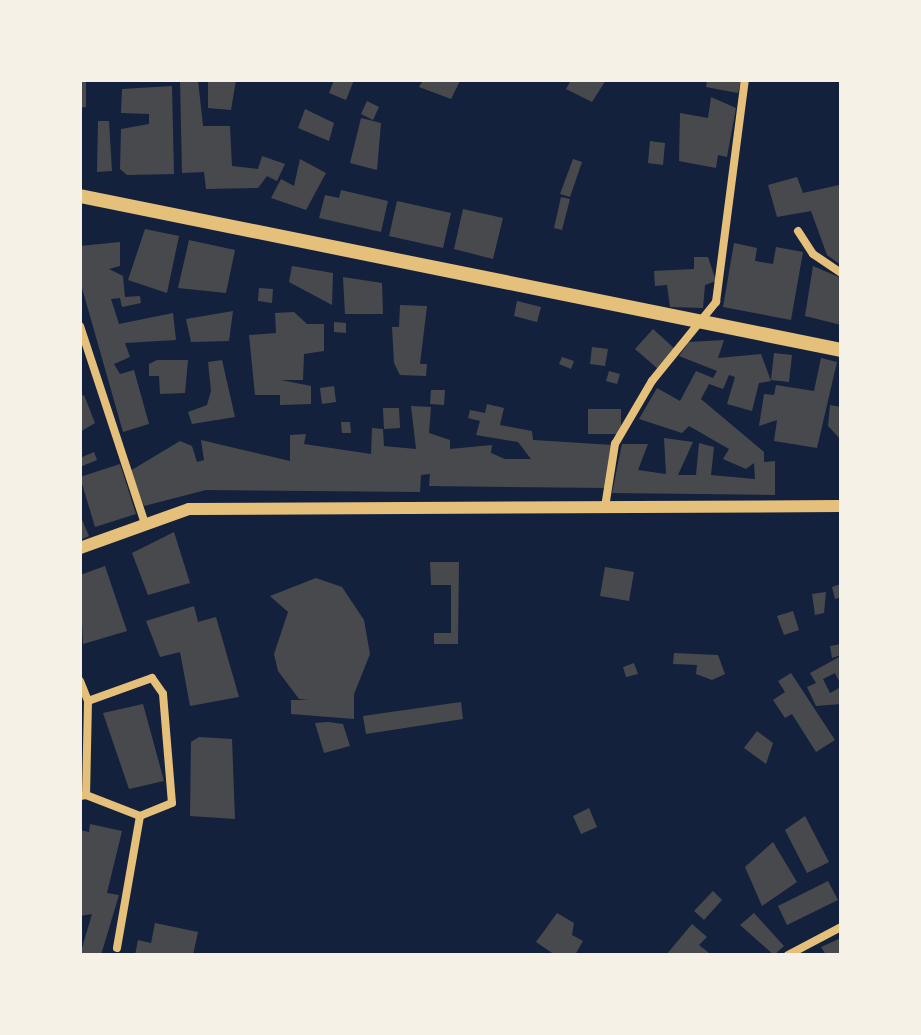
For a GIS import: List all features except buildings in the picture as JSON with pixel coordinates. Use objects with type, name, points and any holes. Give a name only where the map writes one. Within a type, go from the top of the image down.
[{"type":"main road","points":[[80,196],[606,299],[697,325],[841,350]]},
{"type":"street","points":[[605,507],[615,444],[716,302],[745,80]]},
{"type":"street","points":[[798,231],[813,254],[841,273]]},
{"type":"street","points":[[80,326],[144,521]]},
{"type":"street","points":[[80,548],[144,521],[189,509],[841,506]]},
{"type":"street","points":[[80,681],[88,701],[83,796],[140,816],[172,803],[163,694],[152,678],[88,701]]},
{"type":"street","points":[[117,948],[140,816]]},
{"type":"street","points":[[788,955],[841,927]]}]
